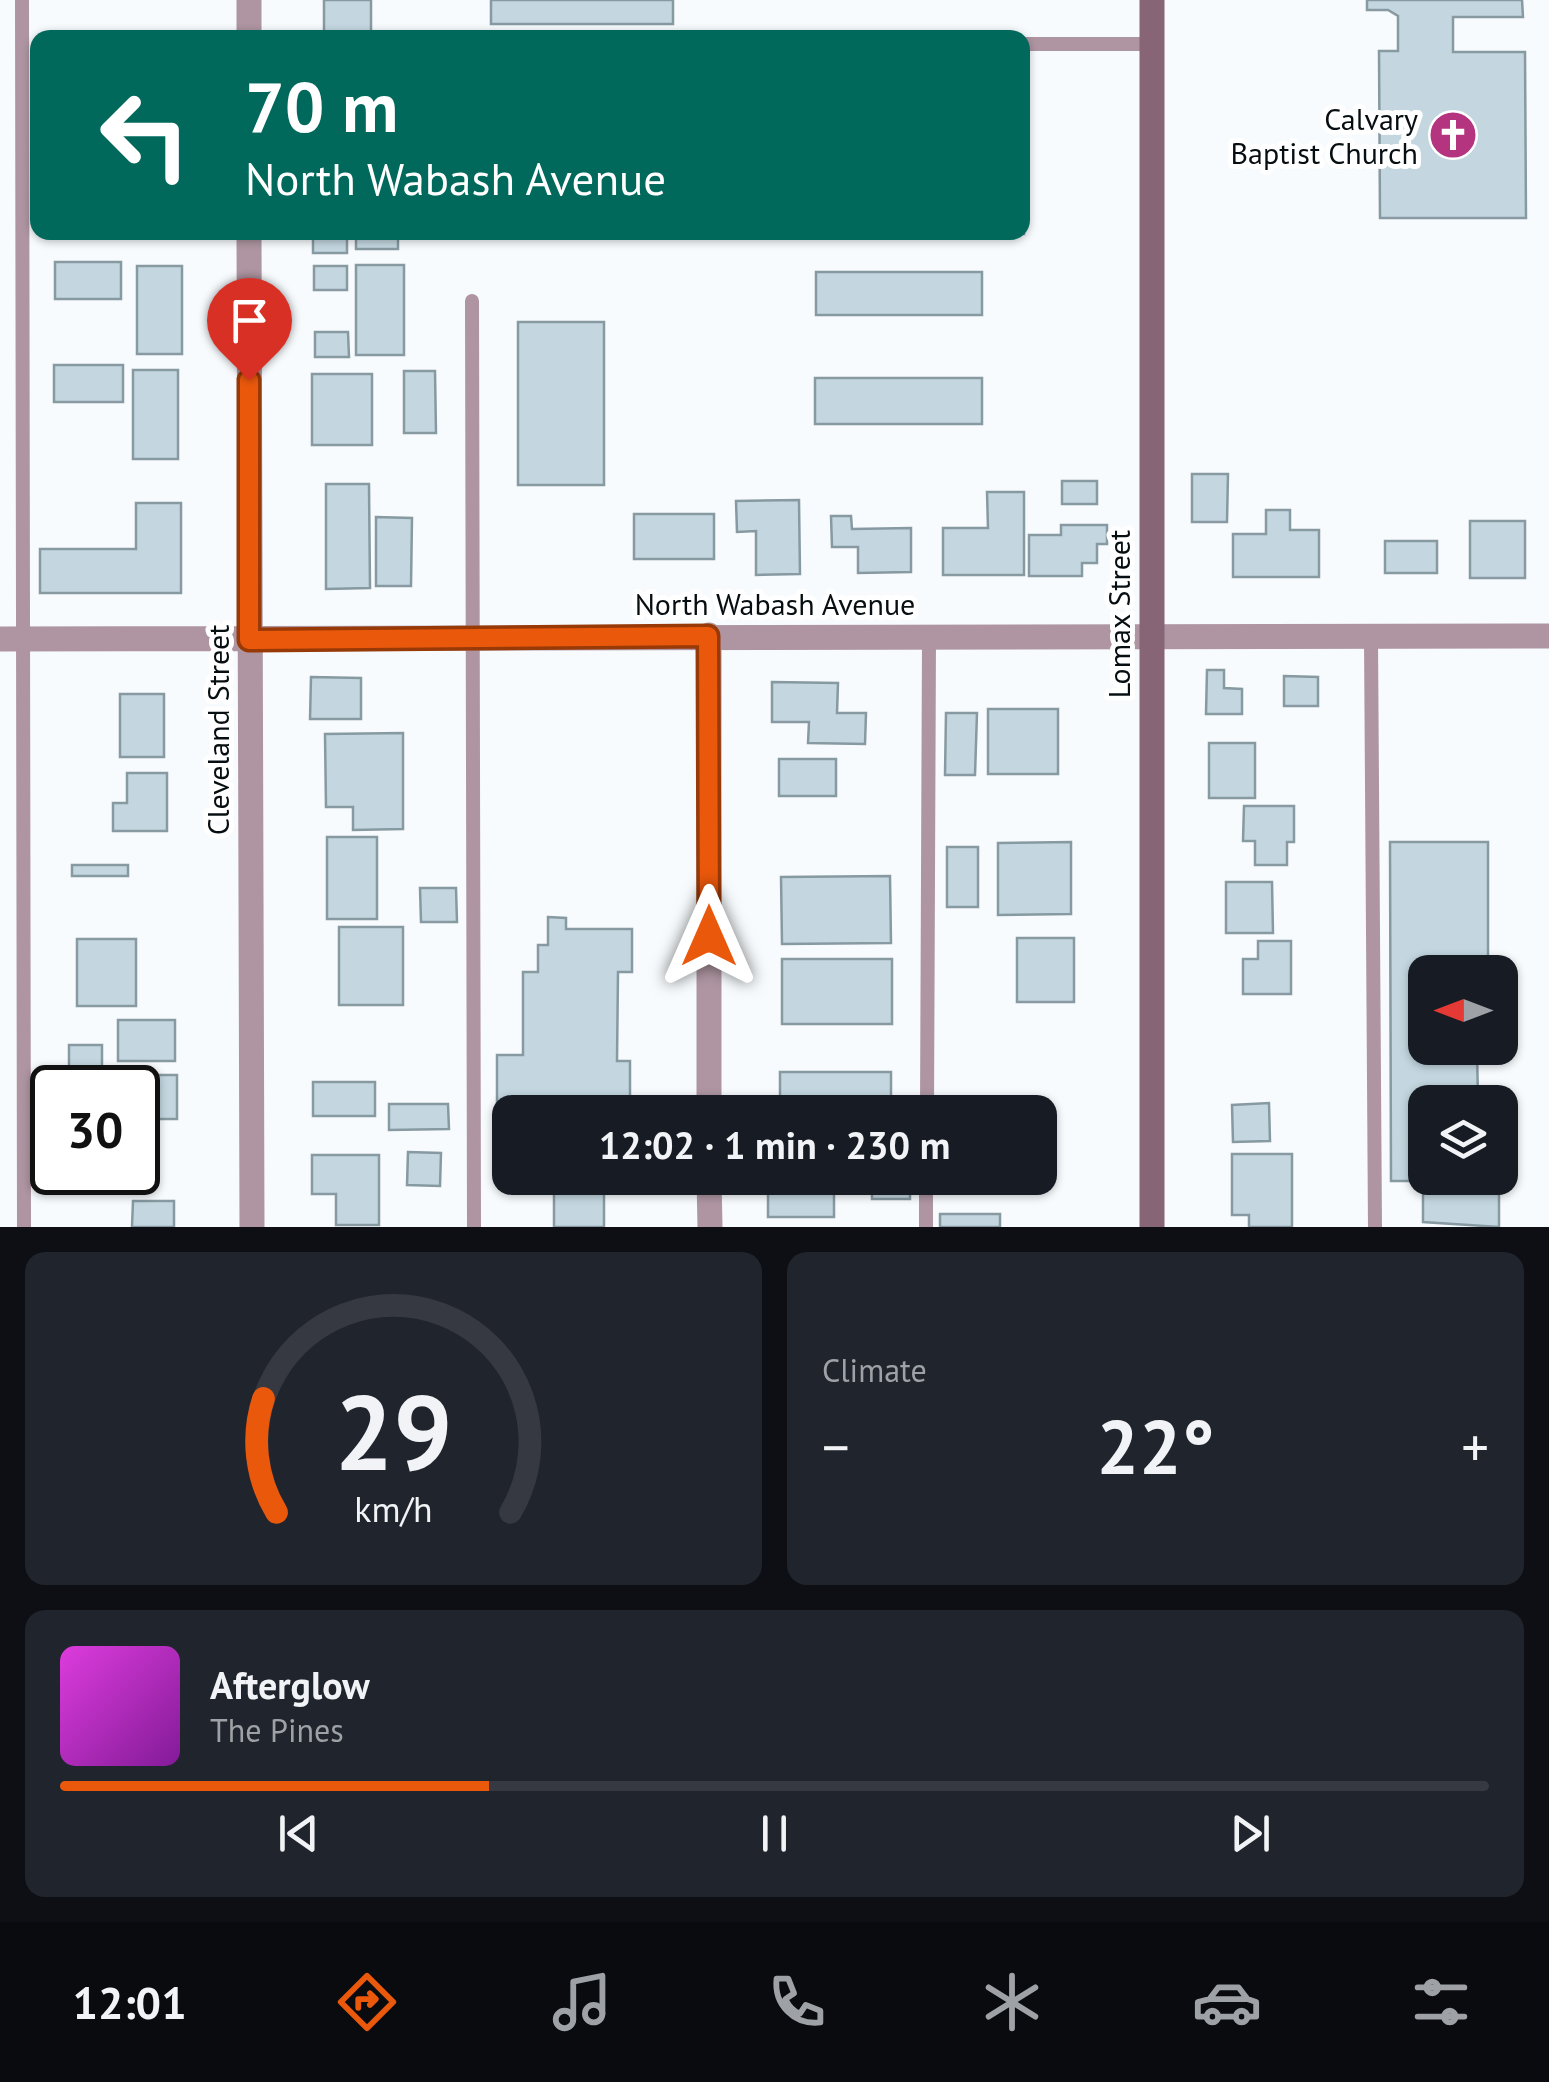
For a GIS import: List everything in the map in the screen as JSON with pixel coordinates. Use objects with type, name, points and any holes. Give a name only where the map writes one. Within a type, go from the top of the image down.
[{"type":"main road","name":"Lomax Street","points":[[1152,0],[1152,1227]]},
{"type":"street","points":[[249,0],[249,30]]},
{"type":"street","name":"Cleveland Street","points":[[249,240],[252,1227]]},
{"type":"street","points":[[708,636],[710,1095]]},
{"type":"street","name":"North Wabash Avenue","points":[[13,639],[1549,636]]},
{"type":"street","points":[[710,1195],[710,1227]]},
{"type":"lane","points":[[22,0],[13,639],[24,1227]]},
{"type":"lane","points":[[1030,44],[1152,44]]},
{"type":"lane","points":[[472,301],[474,1227]]},
{"type":"lane","points":[[926,1095],[929,636]]},
{"type":"lane","points":[[1371,638],[1375,1227]]},
{"type":"lane","points":[[926,1195],[926,1227]]},
{"type":"building","points":[[324,0],[371,0],[371,30],[324,30]]},
{"type":"building","points":[[491,0],[673,0],[673,24],[491,24]]},
{"type":"building","name":"Calvary Baptist Church","points":[[1367,0],[1522,0],[1523,17],[1453,17],[1453,52],[1525,52],[1526,218],[1380,218],[1379,51],[1398,51],[1398,16],[1388,10],[1367,10]]},
{"type":"building","points":[[313,240],[347,240],[347,253],[313,253]]},
{"type":"building","points":[[356,240],[398,240],[398,249],[356,249]]},
{"type":"building","points":[[55,262],[121,262],[121,299],[55,299]]},
{"type":"building","points":[[356,265],[404,265],[404,355],[356,355]]},
{"type":"building","points":[[137,266],[182,266],[182,354],[137,354]]},
{"type":"building","points":[[314,266],[347,266],[347,290],[314,290]]},
{"type":"building","points":[[816,272],[982,272],[982,315],[816,315]]},
{"type":"building","points":[[518,322],[604,322],[604,485],[518,485]]},
{"type":"building","points":[[315,332],[348,332],[349,357],[315,357]]},
{"type":"building","points":[[54,365],[123,365],[123,402],[54,402]]},
{"type":"building","points":[[133,370],[178,370],[178,459],[133,459]]},
{"type":"building","points":[[404,371],[435,371],[436,433],[404,433]]},
{"type":"building","points":[[312,374],[372,374],[372,445],[312,445]]},
{"type":"building","points":[[815,378],[982,378],[982,424],[815,424]]},
{"type":"building","points":[[1192,474],[1228,474],[1227,522],[1192,522]]},
{"type":"building","points":[[1062,481],[1097,481],[1097,504],[1062,504]]},
{"type":"building","points":[[326,484],[369,484],[370,588],[326,589]]},
{"type":"building","points":[[987,492],[1024,492],[1024,575],[943,575],[943,528],[988,528]]},
{"type":"building","points":[[799,500],[800,574],[756,575],[756,531],[737,532],[736,501]]},
{"type":"building","points":[[136,503],[181,503],[181,593],[40,593],[40,549],[136,549]]},
{"type":"building","points":[[1266,510],[1290,510],[1290,530],[1319,530],[1319,577],[1233,577],[1233,534],[1266,534]]},
{"type":"building","points":[[634,514],[714,514],[714,559],[634,559]]},
{"type":"building","points":[[831,516],[851,516],[852,529],[911,528],[911,572],[858,573],[858,547],[832,547]]},
{"type":"building","points":[[376,517],[412,518],[411,586],[376,586]]},
{"type":"building","points":[[1470,521],[1525,521],[1525,578],[1470,578]]},
{"type":"building","points":[[1061,525],[1107,525],[1107,544],[1097,544],[1097,563],[1082,563],[1082,576],[1029,576],[1029,535],[1061,535]]},
{"type":"building","points":[[1385,541],[1437,541],[1437,573],[1385,573]]},
{"type":"building","points":[[1207,670],[1224,670],[1224,688],[1242,689],[1242,714],[1206,714]]},
{"type":"building","points":[[1284,676],[1318,677],[1318,706],[1284,706]]},
{"type":"building","points":[[311,677],[361,678],[361,719],[310,719]]},
{"type":"building","points":[[772,682],[838,683],[837,713],[866,713],[865,744],[808,743],[809,722],[772,722]]},
{"type":"building","points":[[120,694],[164,694],[164,757],[120,757]]},
{"type":"building","points":[[988,709],[1058,709],[1058,774],[988,774]]},
{"type":"building","points":[[946,713],[977,713],[975,775],[945,775]]},
{"type":"building","points":[[403,733],[403,829],[353,830],[353,807],[326,807],[325,734]]},
{"type":"building","points":[[1209,743],[1255,743],[1255,798],[1209,798]]},
{"type":"building","points":[[779,759],[836,759],[836,796],[779,796]]},
{"type":"building","points":[[127,773],[167,773],[167,831],[113,831],[113,803],[127,803]]},
{"type":"building","points":[[1244,806],[1294,806],[1294,842],[1287,842],[1287,865],[1255,865],[1255,841],[1243,841]]},
{"type":"building","points":[[327,837],[377,837],[377,919],[327,919]]},
{"type":"building","points":[[1071,842],[1071,914],[998,915],[998,843]]},
{"type":"building","points":[[1390,842],[1488,842],[1488,955],[1408,955],[1408,1065],[1477,1065],[1478,1085],[1408,1085],[1408,1181],[1391,1181]]},
{"type":"building","points":[[947,847],[978,847],[978,907],[947,907]]},
{"type":"building","points":[[72,865],[128,865],[128,876],[72,876]]},
{"type":"building","points":[[890,876],[891,943],[782,944],[781,877]]},
{"type":"building","points":[[1226,882],[1272,882],[1273,933],[1226,933]]},
{"type":"building","points":[[420,888],[456,888],[457,922],[421,922]]},
{"type":"building","points":[[548,917],[566,918],[566,929],[632,929],[632,972],[618,972],[617,1061],[630,1061],[630,1095],[497,1095],[497,1055],[523,1055],[523,972],[538,972],[538,945],[548,945]]},
{"type":"building","points":[[339,927],[403,927],[403,1005],[339,1005]]},
{"type":"building","points":[[1017,938],[1074,938],[1074,1002],[1017,1002]]},
{"type":"building","points":[[77,939],[136,939],[136,1006],[77,1006]]},
{"type":"building","points":[[1258,941],[1291,941],[1291,994],[1243,994],[1243,959],[1258,959]]},
{"type":"building","points":[[782,959],[892,959],[892,1024],[782,1024]]},
{"type":"building","points":[[118,1020],[175,1020],[175,1061],[118,1061]]},
{"type":"building","points":[[69,1045],[102,1045],[102,1065],[69,1065]]},
{"type":"building","points":[[780,1072],[891,1072],[891,1095],[780,1095]]},
{"type":"building","points":[[160,1075],[177,1075],[177,1119],[160,1119]]},
{"type":"building","points":[[313,1082],[375,1082],[375,1116],[313,1116]]},
{"type":"building","points":[[1269,1103],[1270,1141],[1233,1142],[1232,1105]]},
{"type":"building","points":[[389,1104],[448,1104],[449,1129],[389,1130]]},
{"type":"building","points":[[408,1152],[441,1153],[440,1186],[407,1185]]},
{"type":"building","points":[[1232,1154],[1292,1154],[1292,1227],[1249,1227],[1249,1215],[1232,1215]]},
{"type":"building","points":[[312,1155],[379,1155],[379,1225],[336,1225],[336,1194],[312,1194]]},
{"type":"building","points":[[554,1195],[604,1195],[604,1227],[554,1227]]},
{"type":"building","points":[[768,1195],[834,1195],[834,1217],[768,1217]]},
{"type":"building","points":[[872,1195],[910,1195],[910,1199],[872,1199]]},
{"type":"building","points":[[1423,1195],[1499,1195],[1499,1227],[1423,1222]]},
{"type":"building","points":[[133,1201],[174,1201],[174,1227],[132,1227]]},
{"type":"building","points":[[940,1214],[1000,1214],[1000,1227],[940,1227]]},
{"type":"place","name":"Calvary Baptist Church","points":[[1453,135]]},
{"type":"route","points":[[249,380],[249,640],[708,636],[709,936]]}]
